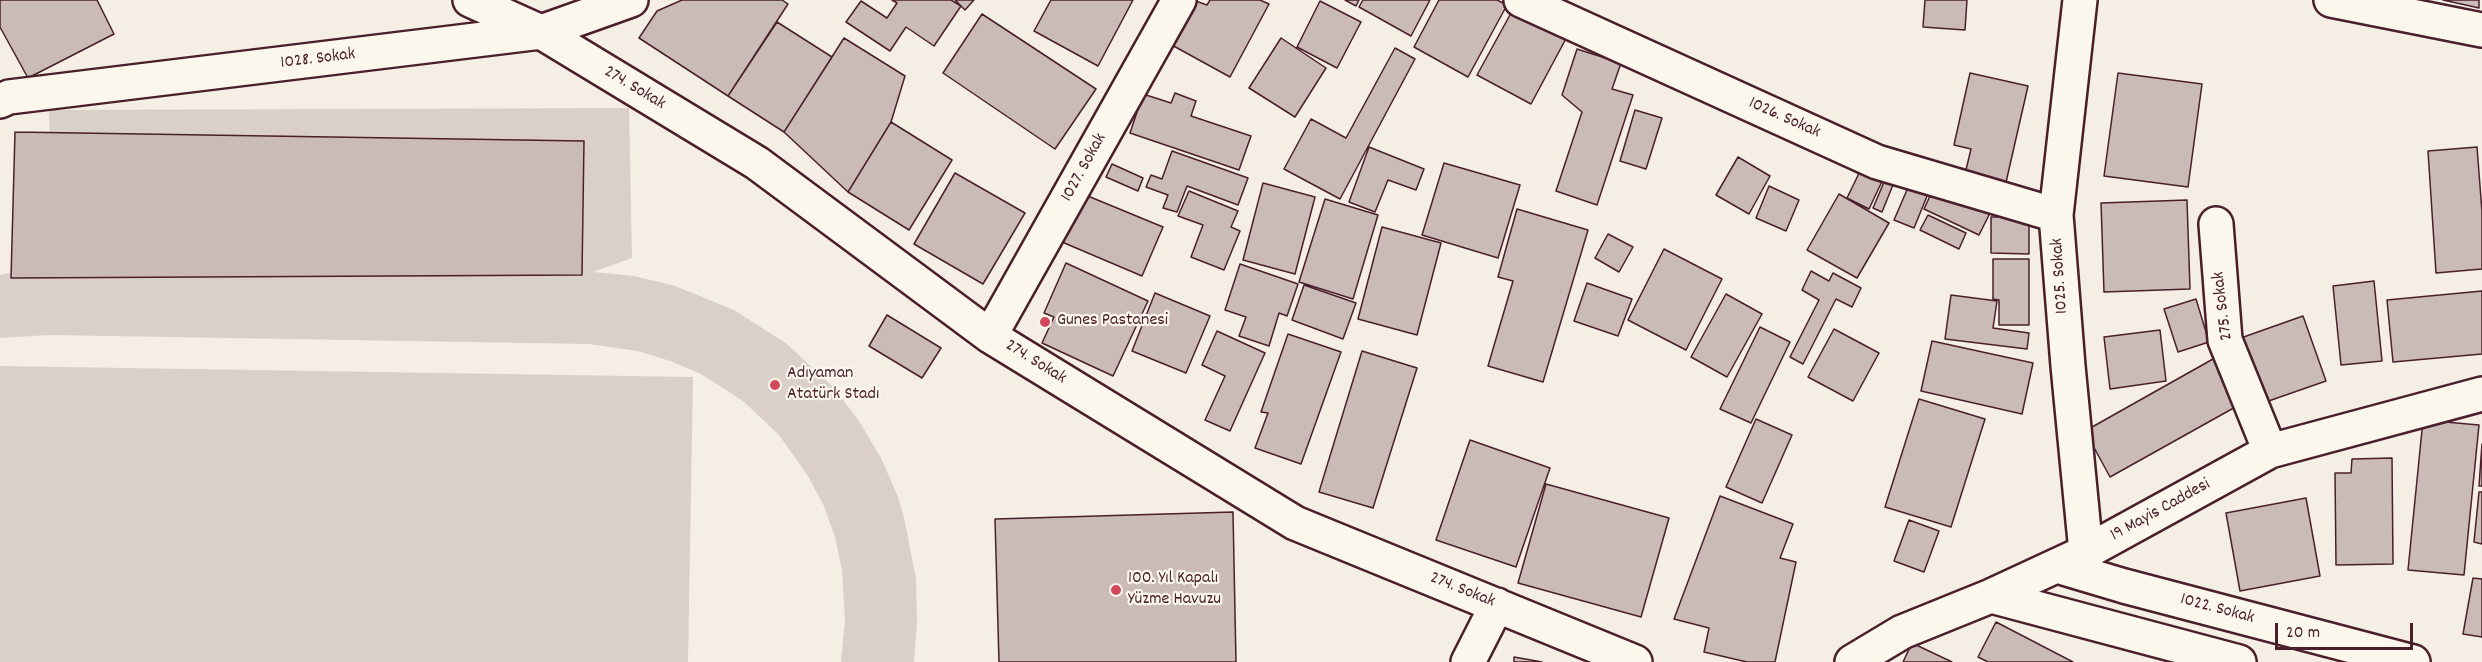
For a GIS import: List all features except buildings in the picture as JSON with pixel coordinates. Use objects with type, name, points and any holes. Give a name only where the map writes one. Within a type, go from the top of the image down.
[{"type":"street","name":"274. Sokak","points":[[470,0],[541,32],[757,163],[990,336],[1295,523],[1635,662]]},
{"type":"street","name":"1028. Sokak","points":[[0,101],[9,97],[541,32],[631,0]]},
{"type":"street","name":"1027. Sokak","points":[[990,336],[1179,0]]},
{"type":"street","name":"1026. Sokak","points":[[1521,0],[1877,162],[2056,215]]},
{"type":"street","name":"1025. Sokak","points":[[2072,559],[2068,366],[2056,215],[2080,0]]},
{"type":"street","points":[[2331,0],[2482,30]]},
{"type":"street","name":"275. Sokak","points":[[2216,224],[2225,339],[2270,452]]},
{"type":"street","name":"19 Mayis Caddesi","points":[[1852,662],[1902,632],[1991,596],[2072,559],[2270,452],[2482,394]]},
{"type":"street","name":"1022. Sokak","points":[[2072,559],[2124,586],[2413,662]]},
{"type":"street","points":[[1991,596],[2239,662]]},
{"type":"street","points":[[1468,662],[1497,605]]},
{"type":"shaded area","name":"Adıyaman Atatürk Stadı","points":[[629,108],[632,258],[593,272],[634,276],[675,286],[734,310],[787,344],[834,388],[859,421],[881,458],[904,517],[916,579],[917,622],[914,662],[841,662],[845,620],[842,570],[835,537],[824,506],[808,476],[779,435],[743,401],[701,374],[670,361],[638,351],[589,344],[49,335],[0,338],[0,275],[53,264],[49,110]]},
{"type":"shaded area","points":[[0,366],[693,377],[688,662],[0,662]]},
{"type":"place","name":"Gunes Pastanesi","points":[[1045,322]]},
{"type":"place","name":"Adıyaman Atatürk Stadı","points":[[775,385]]},
{"type":"place","name":"100. Yıl Kapalı Yüzme Havuzu","points":[[1116,590]]}]
